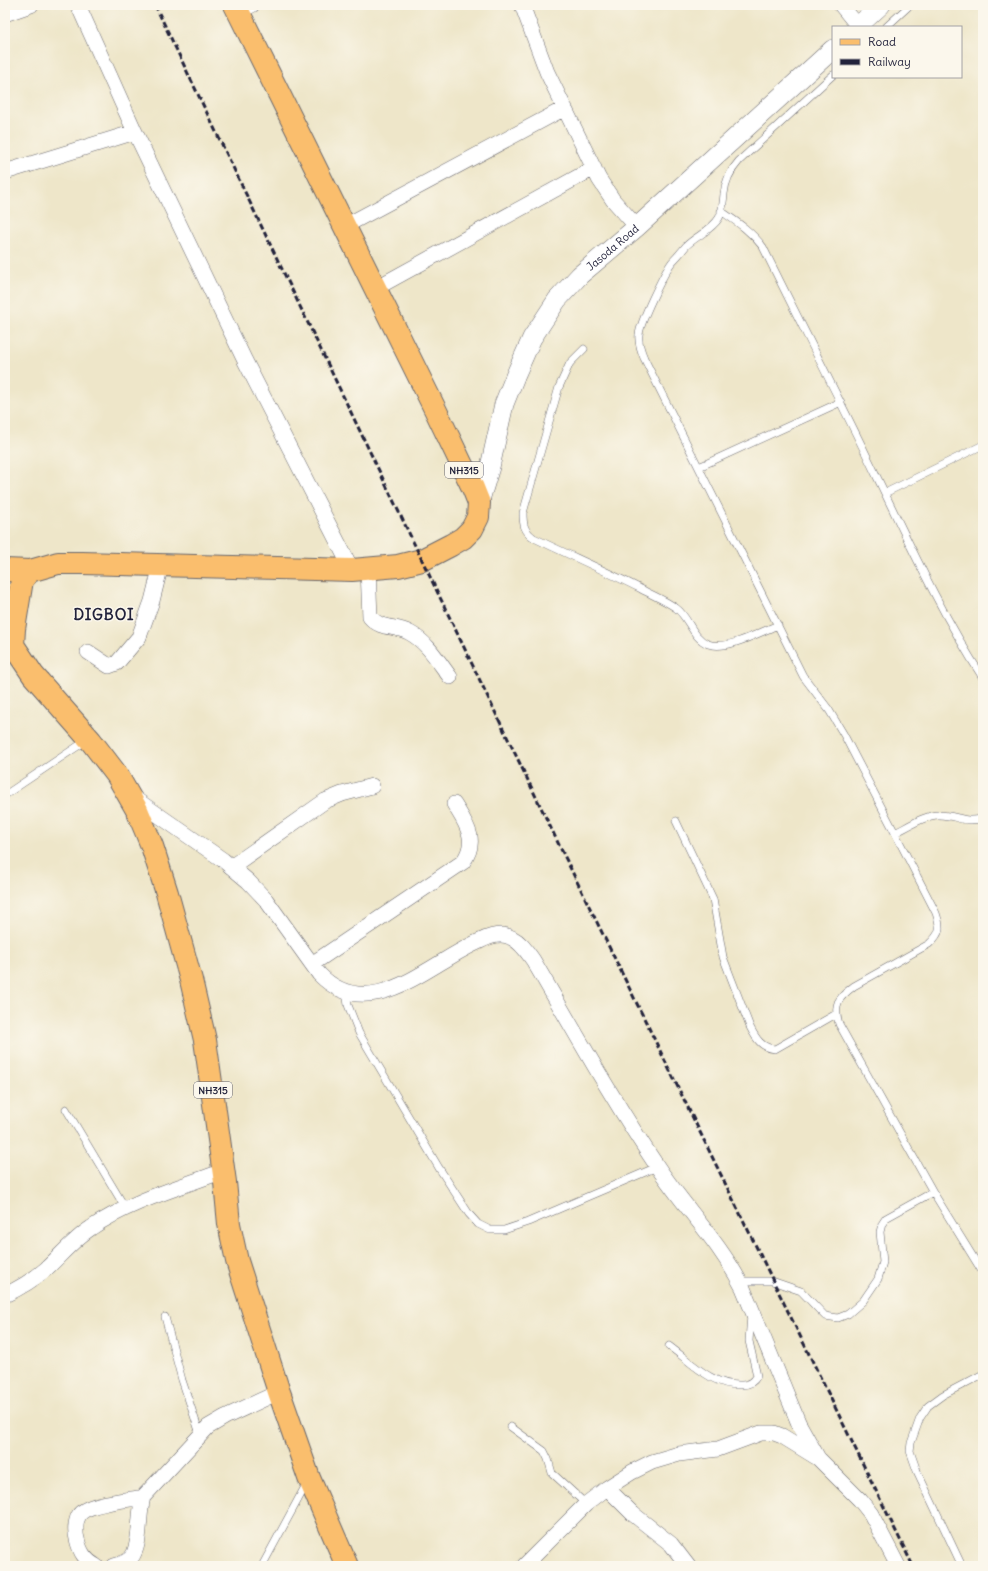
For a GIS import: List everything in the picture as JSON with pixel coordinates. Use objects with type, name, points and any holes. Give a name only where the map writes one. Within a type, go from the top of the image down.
[{"type":"main road","name":"NH315","points":[[242,7],[345,226],[435,409],[479,503]]},
{"type":"main road","points":[[5,570],[30,571],[58,563],[360,569],[398,566],[422,560],[463,538],[472,529],[478,518],[479,503]]},
{"type":"main road","name":"NH315","points":[[30,571],[22,580],[14,629],[9,642],[33,675],[89,739],[117,775],[138,810],[152,846],[191,980],[205,1040],[229,1224],[237,1261],[279,1392],[309,1478],[348,1566]]},
{"type":"street","points":[[7,10],[31,5]]},
{"type":"street","points":[[78,5],[135,132],[245,361],[360,569],[370,616],[381,626],[399,628],[409,632],[420,640],[429,649],[450,677]]},
{"type":"street","points":[[522,5],[547,72],[594,168],[612,200],[637,227]]},
{"type":"street","points":[[841,5],[857,26],[881,5]]},
{"type":"street","name":"Jasoda Road","points":[[479,503],[490,467],[504,404],[532,338],[557,300],[580,275],[637,227],[832,49]]},
{"type":"street","points":[[345,226],[565,108]]},
{"type":"street","points":[[5,172],[135,132]]},
{"type":"street","points":[[376,288],[594,168]]},
{"type":"street","points":[[88,652],[106,665],[114,666],[117,663],[139,637],[152,601],[162,565]]},
{"type":"street","points":[[231,867],[325,801],[342,794],[372,786]]},
{"type":"street","points":[[129,795],[231,867],[248,881],[266,900],[312,964],[329,984],[346,992],[364,996],[382,992],[403,984],[470,945],[485,938],[499,934],[512,937],[522,945],[533,960],[615,1102],[657,1167],[732,1268],[751,1308],[799,1424],[818,1458]]},
{"type":"street","points":[[312,964],[463,862],[471,848],[470,837],[468,828],[454,804]]},
{"type":"street","points":[[5,1295],[30,1282],[91,1227],[127,1209],[223,1171]]},
{"type":"street","points":[[114,1566],[129,1560],[134,1553],[139,1513],[144,1497],[200,1434],[208,1426],[279,1392]]},
{"type":"street","points":[[524,1566],[586,1504],[606,1488],[632,1472],[652,1462],[679,1454],[718,1449],[761,1433],[774,1433],[782,1436],[818,1458],[860,1500],[871,1514],[898,1566]]},
{"type":"street","points":[[606,1488],[633,1514],[671,1544],[688,1566]]},
{"type":"street","points":[[96,1566],[88,1562],[77,1541],[76,1521],[80,1514],[86,1509],[144,1497]]},
{"type":"lane","points":[[887,26],[910,5]]},
{"type":"lane","points":[[832,76],[732,169],[727,181],[719,218],[688,245],[672,263],[642,320],[639,334],[640,346],[644,358],[803,676],[829,710],[844,735],[936,913],[940,924],[939,932],[936,938],[929,944],[844,993],[837,1002],[836,1014],[839,1024],[933,1192],[983,1273]]},
{"type":"lane","points":[[721,211],[745,227],[754,235],[763,247],[910,544],[952,625],[983,678]]},
{"type":"lane","points":[[584,348],[570,363],[559,387],[523,513],[523,523],[526,532],[534,538],[677,608],[685,617],[692,629],[708,644],[730,644],[778,625]]},
{"type":"lane","points":[[699,468],[841,402]]},
{"type":"lane","points":[[885,493],[983,446]]},
{"type":"lane","points":[[5,795],[89,739]]},
{"type":"lane","points":[[895,832],[931,816],[939,815],[974,821],[983,818]]},
{"type":"lane","points":[[676,822],[711,893],[716,912],[720,946],[723,957],[754,1036],[767,1048],[775,1049],[836,1014]]},
{"type":"lane","points":[[346,992],[348,1005],[359,1033],[439,1168],[469,1214],[478,1224],[490,1230],[504,1230],[528,1222],[657,1167]]},
{"type":"lane","points":[[66,1110],[127,1209]]},
{"type":"lane","points":[[739,1281],[772,1281],[801,1291],[825,1316],[838,1318],[848,1314],[863,1301],[878,1279],[883,1262],[880,1232],[882,1224],[886,1218],[933,1192]]},
{"type":"lane","points":[[669,1346],[710,1377],[722,1383],[733,1385],[751,1383],[757,1376],[749,1341],[751,1308]]},
{"type":"lane","points":[[165,1317],[182,1380],[200,1434]]},
{"type":"lane","points":[[962,1566],[917,1471],[910,1451],[911,1443],[920,1418],[928,1406],[943,1395],[983,1374]]},
{"type":"lane","points":[[511,1427],[540,1447],[547,1455],[552,1473],[586,1504]]},
{"type":"lane","points":[[262,1566],[309,1478]]},
{"type":"railway","points":[[155,5],[561,849],[913,1566]]},
{"type":"district","name":"DIGBOI","points":[[104,614]]}]
